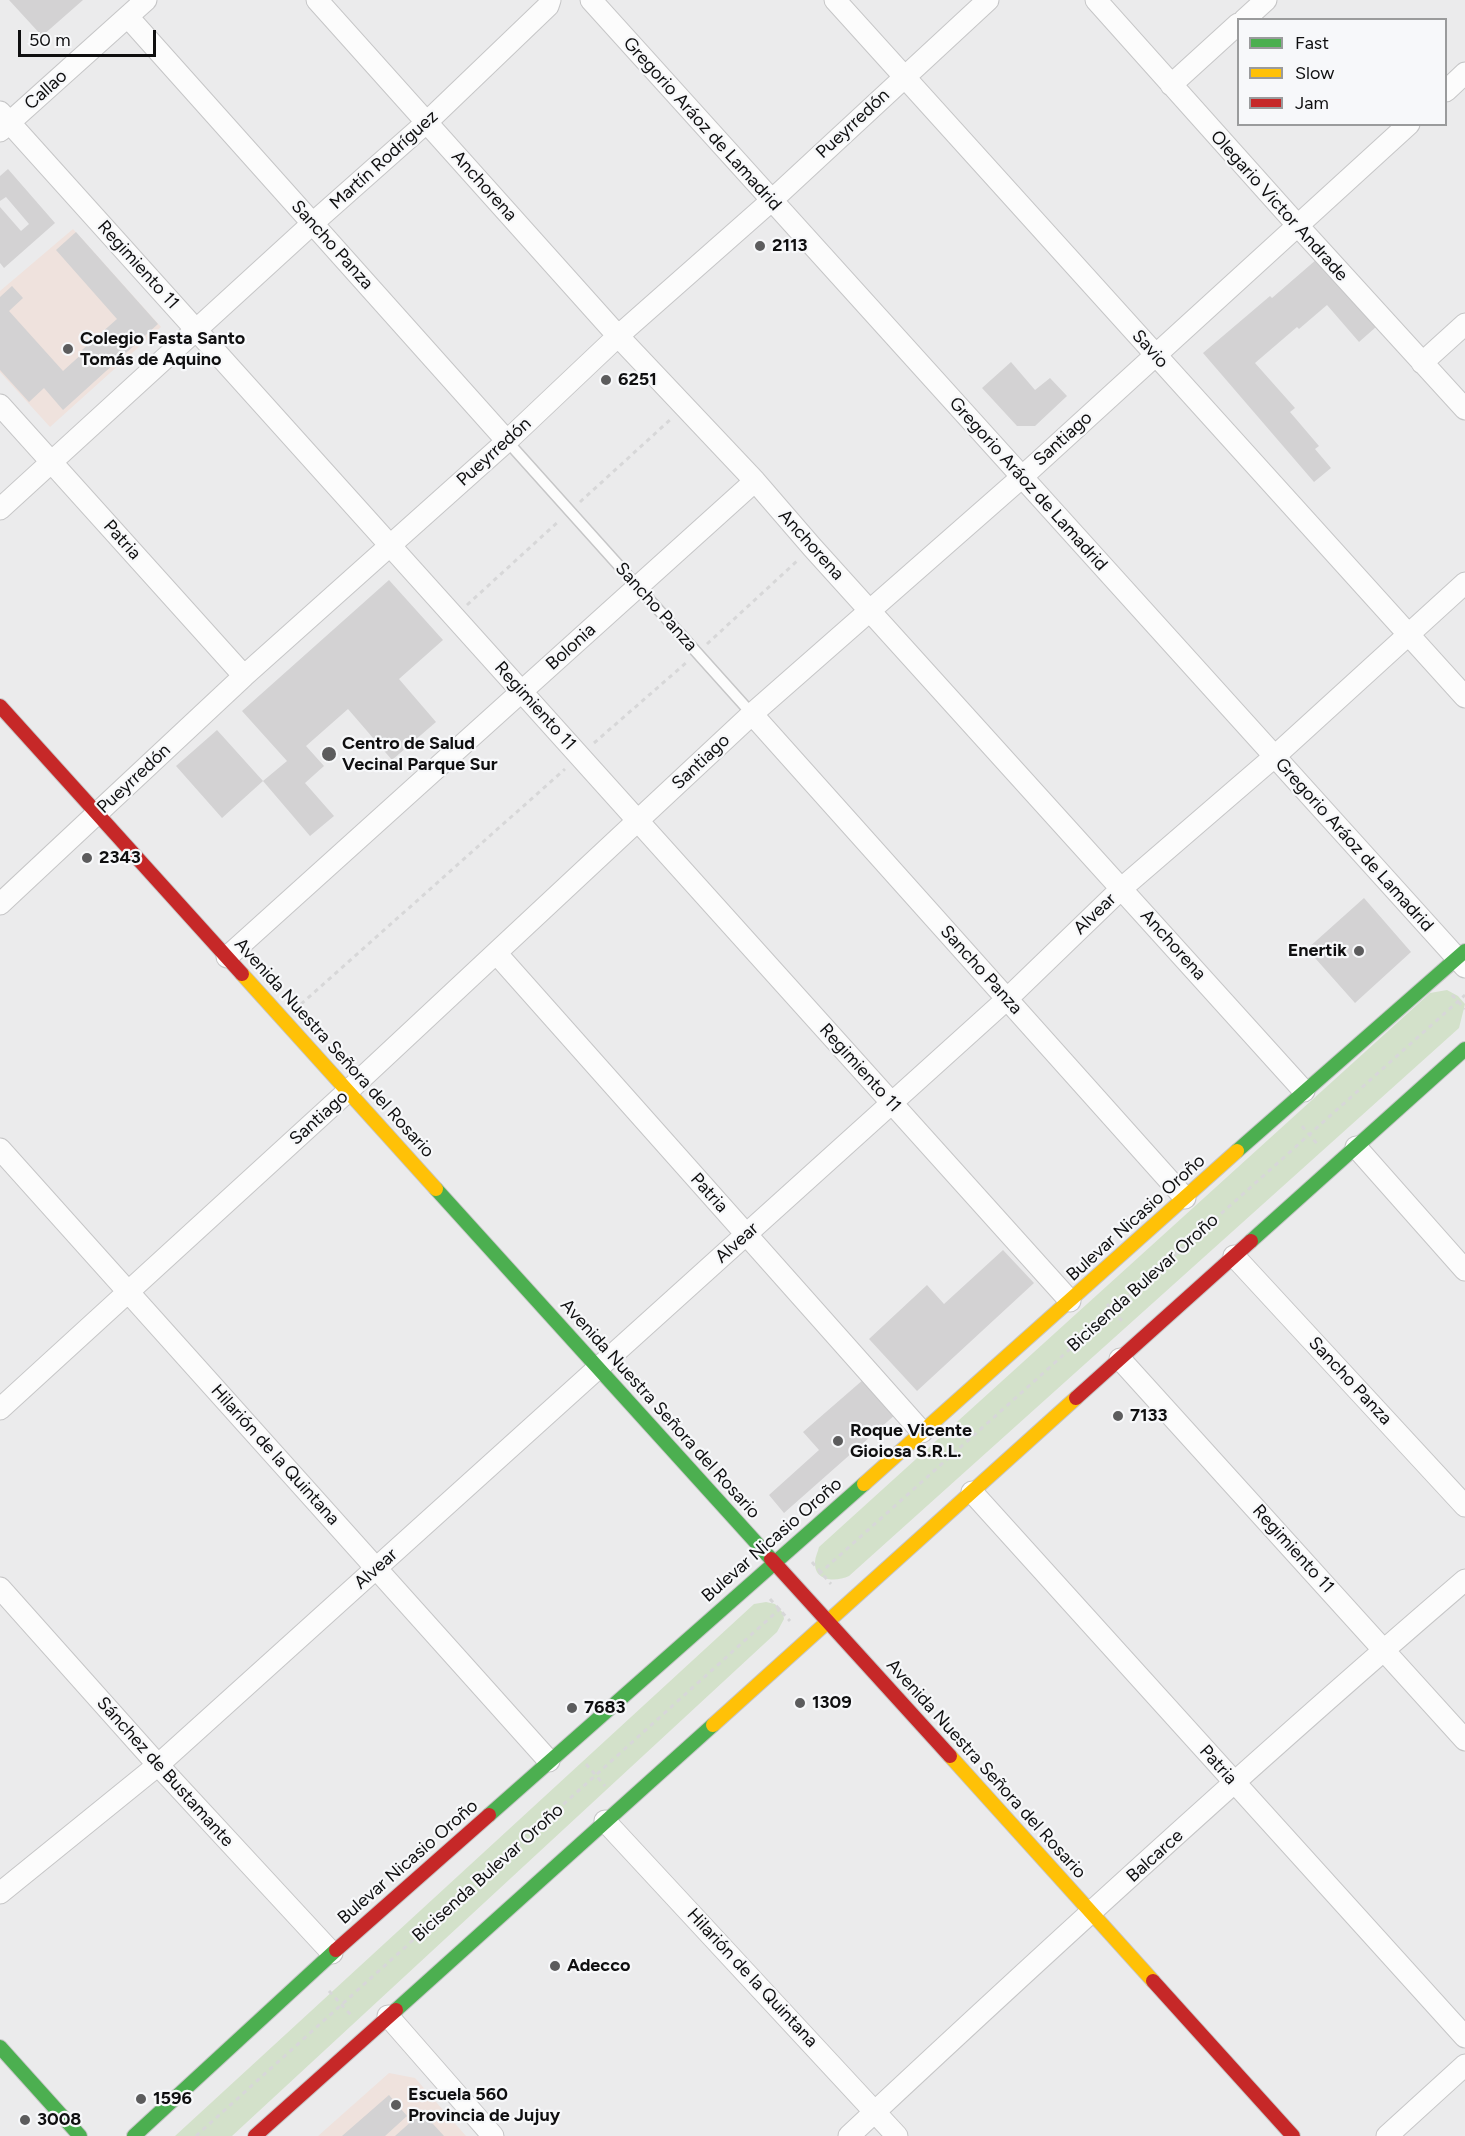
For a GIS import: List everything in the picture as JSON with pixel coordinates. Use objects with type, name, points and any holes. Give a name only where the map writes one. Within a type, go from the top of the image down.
[{"type":"main road","name":"Avenida Nuestra Señora del Rosario","points":[[0,706],[1293,2136]]},
{"type":"main road","name":"Bulevar Nicasio Oroño","points":[[134,2136],[332,1953],[1090,1284],[1304,1091],[1462,959]]},
{"type":"main road","points":[[255,2136],[1465,1049]]},
{"type":"main road","points":[[0,2048],[80,2136]]},
{"type":"street","name":"Callao","points":[[3,122],[146,0]]},
{"type":"street","name":"Anchorena","points":[[317,0],[618,336],[755,481],[1304,1091]]},
{"type":"street","name":"Martín Rodríguez","points":[[0,509],[427,122],[548,6],[550,0]]},
{"type":"street","name":"Gregorio Aráoz de Lamadrid","points":[[591,0],[1274,757],[1462,959]]},
{"type":"street","name":"Savio","points":[[835,0],[1465,697]]},
{"type":"street","name":"Pueyrredón","points":[[0,904],[244,676],[507,441],[618,336],[771,201],[988,0]]},
{"type":"street","name":"Olegario Victor Andrade","points":[[1096,0],[1465,409]]},
{"type":"street","points":[[1246,18],[1266,0]]},
{"type":"street","name":"Sancho Panza","points":[[128,16],[507,441]]},
{"type":"street","points":[[1171,85],[1237,26]]},
{"type":"street","points":[[1447,90],[1465,73]]},
{"type":"street","name":"Regimiento 11","points":[[3,122],[196,330],[1070,1301]]},
{"type":"street","name":"Santiago","points":[[0,1409],[497,954],[752,714],[1022,477],[1408,126]]},
{"type":"street","points":[[1422,363],[1465,324]]},
{"type":"street","name":"Patria","points":[[0,405],[244,676]]},
{"type":"street","name":"Bolonia","points":[[227,957],[755,481]]},
{"type":"street","name":"Alvear","points":[[0,1893],[158,1765],[1007,999],[1122,888],[1274,757],[1465,583]]},
{"type":"street","name":"Sancho Panza","points":[[752,714],[1185,1198]]},
{"type":"street","name":"Patria","points":[[497,954],[922,1432]]},
{"type":"street","points":[[1356,1147],[1465,1270]]},
{"type":"street","name":"Hilarión de la Quintana","points":[[0,1149],[549,1761]]},
{"type":"street","name":"Sancho Panza","points":[[1234,1256],[1465,1506]]},
{"type":"street","name":"Regimiento 11","points":[[1120,1359],[1465,1740]]},
{"type":"street","name":"Patria","points":[[972,1492],[1465,2037]]},
{"type":"street","name":"Balcarce","points":[[849,2136],[1235,1783],[1465,1580]]},
{"type":"street","name":"Sánchez de Bustamante","points":[[0,1588],[158,1765],[332,1953]]},
{"type":"street","name":"Hilarión de la Quintana","points":[[605,1821],[897,2136]]},
{"type":"street","points":[[388,2016],[494,2136]]},
{"type":"street","points":[[1387,2136],[1465,2065]]},
{"type":"lane","name":"Sancho Panza","points":[[507,441],[752,714]]},
{"type":"path","points":[[284,1020],[579,756],[698,653],[812,547]]},
{"type":"path","name":"Bicisenda Bulevar Oroño","points":[[821,1572],[1465,995]]},
{"type":"path","points":[[1286,1108],[1336,1166]]},
{"type":"path","points":[[1090,1284],[1139,1341]]},
{"type":"path","points":[[795,1543],[848,1603]]},
{"type":"path","points":[[753,1580],[807,1640]]},
{"type":"path","name":"Bicisenda Bulevar Oroño","points":[[196,2136],[779,1609]]},
{"type":"path","points":[[568,1745],[623,1806]]},
{"type":"path","points":[[311,1972],[369,2034]]},
{"type":"shaded area","name":"Colegio Fasta Santo Tomás de Aquino","points":[[73,229],[161,327],[50,427],[0,372],[0,291]]},
{"type":"shaded area","name":"Escuela 560 Provincia de Jujuy","points":[[389,2073],[415,2078],[466,2136],[318,2136]]},
{"type":"green space","points":[[1447,990],[1458,996],[1465,1004],[1459,1028],[849,1576],[827,1579],[818,1573],[815,1558],[819,1547],[1430,993]]},
{"type":"green space","points":[[766,1602],[775,1604],[783,1613],[784,1619],[777,1632],[232,2136],[175,2136],[754,1604]]},
{"type":"building","points":[[9,0],[83,0],[42,36]]},
{"type":"building","points":[[8,169],[55,223],[4,268],[0,263],[0,207],[21,231],[29,224],[6,197],[0,201],[0,176]]},
{"type":"building","points":[[76,232],[158,324],[63,410],[44,388],[29,402],[0,370],[0,297],[12,286],[23,298],[9,311],[63,371],[84,352],[82,350],[117,319],[56,250]]},
{"type":"building","points":[[1317,259],[1376,327],[1359,342],[1327,305],[1255,363],[1295,408],[1290,412],[1319,446],[1315,449],[1331,468],[1314,482],[1203,353]]},
{"type":"building","points":[[1011,362],[1035,390],[1050,378],[1067,396],[1035,426],[1017,426],[982,388]]},
{"type":"building","points":[[389,580],[443,640],[399,679],[436,722],[392,760],[348,709],[306,746],[324,766],[305,783],[334,816],[310,836],[263,781],[287,761],[242,711]]},
{"type":"building","points":[[217,730],[263,781],[222,818],[176,766]]},
{"type":"building","name":"Enertik","points":[[1364,898],[1411,952],[1355,1003],[1307,949]]},
{"type":"building","points":[[1003,1250],[1034,1283],[917,1391],[869,1339],[927,1285],[944,1304]]},
{"type":"building","name":"Roque Vicente Gioiosa S.R.L.","points":[[864,1379],[896,1414],[784,1513],[769,1495],[819,1450],[803,1432]]},
{"type":"building","points":[[389,2095],[407,2116],[385,2136],[342,2136]]},
{"type":"building","points":[[422,2112],[444,2136],[395,2136]]},
{"type":"traffic: fast","points":[[1237,1151],[1465,951]]},
{"type":"traffic: fast","points":[[1251,1241],[1465,1049]]},
{"type":"traffic: fast","points":[[436,1189],[771,1559]]},
{"type":"traffic: fast","points":[[489,1815],[864,1484]]},
{"type":"traffic: fast","points":[[396,2010],[713,1725]]},
{"type":"traffic: fast","points":[[134,2136],[336,1950]]},
{"type":"traffic: fast","points":[[0,2047],[80,2136]]},
{"type":"traffic: slow","points":[[242,974],[436,1189]]},
{"type":"traffic: slow","points":[[864,1484],[1237,1151]]},
{"type":"traffic: slow","points":[[713,1725],[1076,1398]]},
{"type":"traffic: slow","points":[[950,1756],[1153,1981]]},
{"type":"traffic: jam","points":[[0,706],[242,974]]},
{"type":"traffic: jam","points":[[1076,1398],[1251,1241]]},
{"type":"traffic: jam","points":[[771,1559],[950,1756]]},
{"type":"traffic: jam","points":[[336,1950],[489,1815]]},
{"type":"traffic: jam","points":[[1153,1981],[1293,2136]]},
{"type":"traffic: jam","points":[[255,2136],[396,2010]]},
{"type":"place","name":"2113","points":[[760,246]]},
{"type":"place","name":"Colegio Fasta Santo Tomás de Aquino","points":[[68,349]]},
{"type":"place","name":"6251","points":[[606,380]]},
{"type":"place","name":"Centro de Salud Vecinal Parque Sur","points":[[329,754]]},
{"type":"place","name":"2343","points":[[87,858]]},
{"type":"place","name":"Enertik","points":[[1359,951]]},
{"type":"place","name":"7133","points":[[1118,1416]]},
{"type":"place","name":"Roque Vicente Gioiosa S.R.L.","points":[[838,1441]]},
{"type":"place","name":"1309","points":[[800,1703]]},
{"type":"place","name":"7683","points":[[572,1708]]},
{"type":"place","name":"Adecco","points":[[555,1966]]},
{"type":"place","name":"1596","points":[[141,2099]]},
{"type":"place","name":"Escuela 560 Provincia de Jujuy","points":[[396,2105]]},
{"type":"place","name":"3008","points":[[25,2120]]}]
